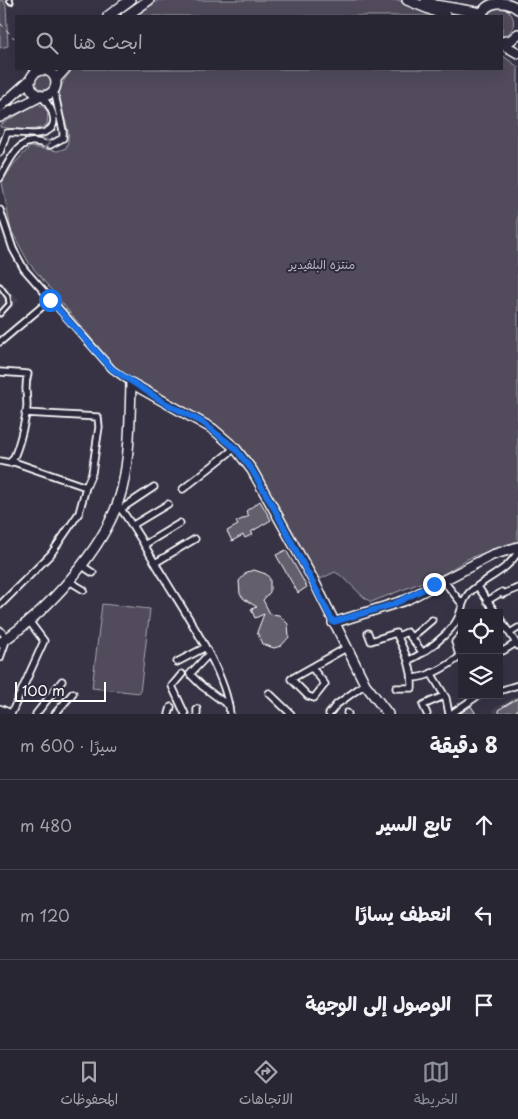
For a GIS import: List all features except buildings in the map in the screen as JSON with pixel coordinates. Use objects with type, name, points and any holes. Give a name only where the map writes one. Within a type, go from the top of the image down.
[{"type":"street","points":[[109,15],[130,0]]},
{"type":"street","points":[[127,15],[149,0]]},
{"type":"street","points":[[408,0],[444,15]]},
{"type":"street","points":[[426,0],[435,5],[482,13]]},
{"type":"street","points":[[482,13],[488,0]]},
{"type":"street","points":[[482,13],[493,2],[506,1],[518,9]]},
{"type":"street","points":[[503,43],[511,40],[518,34]]},
{"type":"street","points":[[503,44],[518,53]]},
{"type":"street","points":[[0,107],[31,79],[34,73],[42,70]]},
{"type":"street","points":[[46,70],[52,73],[56,79]]},
{"type":"street","points":[[0,178],[11,159],[24,144],[34,142],[50,145],[63,138],[64,131],[54,90],[56,79],[65,70]]},
{"type":"street","points":[[0,152],[7,133],[35,134],[44,132],[51,128],[54,121],[52,108],[41,96],[33,91],[31,79]]},
{"type":"street","points":[[0,118],[54,90]]},
{"type":"street","points":[[0,210],[13,249],[24,269],[112,369],[131,383],[202,422],[235,448],[252,470],[275,510],[365,684],[385,713]]},
{"type":"street","points":[[0,342],[50,300]]},
{"type":"street","points":[[0,372],[27,373],[24,385],[25,413],[15,454],[11,462]]},
{"type":"street","points":[[4,640],[29,621],[69,580],[119,507],[127,456],[131,383]]},
{"type":"street","points":[[0,605],[20,587],[60,544],[79,513],[96,456],[99,418],[25,413]]},
{"type":"street","points":[[183,489],[235,448]]},
{"type":"street","points":[[0,462],[11,462],[86,487]]},
{"type":"street","points":[[119,507],[154,487]]},
{"type":"street","points":[[133,525],[168,504]]},
{"type":"street","points":[[119,507],[133,525],[208,655],[229,706],[230,714]]},
{"type":"street","points":[[144,545],[180,523]]},
{"type":"street","points":[[155,563],[195,539]]},
{"type":"street","points":[[333,622],[400,602],[492,555],[518,549]]},
{"type":"street","points":[[409,660],[423,653],[456,622],[466,596],[507,564],[518,549]]},
{"type":"street","points":[[81,565],[93,573]]},
{"type":"street","points":[[69,580],[84,590]]},
{"type":"street","points":[[443,580],[462,604]]},
{"type":"street","points":[[478,587],[493,609]]},
{"type":"street","points":[[487,601],[502,592],[503,594],[518,588]]},
{"type":"street","points":[[412,637],[432,620]]},
{"type":"street","points":[[0,710],[10,714],[44,641],[29,621]]},
{"type":"street","points":[[503,623],[517,645],[503,650]]},
{"type":"street","points":[[510,633],[518,628]]},
{"type":"street","points":[[0,630],[4,640],[0,658]]},
{"type":"street","points":[[398,636],[407,632],[423,653]]},
{"type":"street","points":[[368,633],[372,641],[396,633],[398,636],[409,660],[413,678],[412,688],[396,688]]},
{"type":"street","points":[[458,639],[455,642],[458,652]]},
{"type":"street","points":[[178,662],[204,648]]},
{"type":"street","points":[[312,668],[325,684],[314,698],[308,696],[291,679],[346,648]]},
{"type":"street","points":[[208,655],[190,674],[202,686],[229,706]]},
{"type":"street","points":[[413,678],[431,673],[451,664],[458,658]]},
{"type":"street","points":[[431,673],[445,697],[450,714],[473,699]]},
{"type":"street","points":[[182,674],[172,686],[185,714]]},
{"type":"street","points":[[36,714],[62,682]]},
{"type":"street","points":[[329,714],[336,705],[365,684]]},
{"type":"street","points":[[503,690],[518,685]]},
{"type":"street","points":[[55,714],[73,693]]},
{"type":"street","points":[[269,694],[291,714]]},
{"type":"street","points":[[419,714],[426,713],[423,705],[445,697]]},
{"type":"street","points":[[169,714],[171,707]]},
{"type":"lane","points":[[0,132],[7,133]]},
{"type":"lane","points":[[0,286],[8,297],[9,304],[0,314]]},
{"type":"path","points":[[0,24],[14,38]]},
{"type":"shaded area","points":[[0,281],[19,300],[0,319]]},
{"type":"shaded area","points":[[518,695],[518,714],[494,714],[492,710]]},
{"type":"green space","points":[[0,0],[3,0],[6,6],[8,46],[0,48]]},
{"type":"green space","points":[[159,0],[398,0],[431,15],[136,15]]},
{"type":"green space","points":[[498,7],[509,12],[514,22],[511,31],[503,36],[503,15],[488,15]]},
{"type":"green space","name":"منتزه البلفيدير","points":[[503,56],[518,67],[518,543],[467,559],[446,573],[371,602],[335,572],[316,581],[237,448],[114,370],[109,360],[29,263],[11,230],[2,182],[13,165],[30,147],[58,151],[66,148],[68,128],[59,102],[64,81],[72,70],[503,70]]},
{"type":"green space","points":[[40,74],[46,74],[51,79],[49,88],[40,90],[35,85],[35,79]]},
{"type":"green space","points":[[38,103],[48,111],[47,125],[30,130],[0,127],[0,125]]},
{"type":"green space","points":[[102,604],[150,609],[140,693],[92,688]]},
{"type":"route","points":[[50,300],[112,369],[131,383],[213,429],[235,448],[252,470],[275,510],[314,581],[333,622],[406,600],[434,584]]}]
